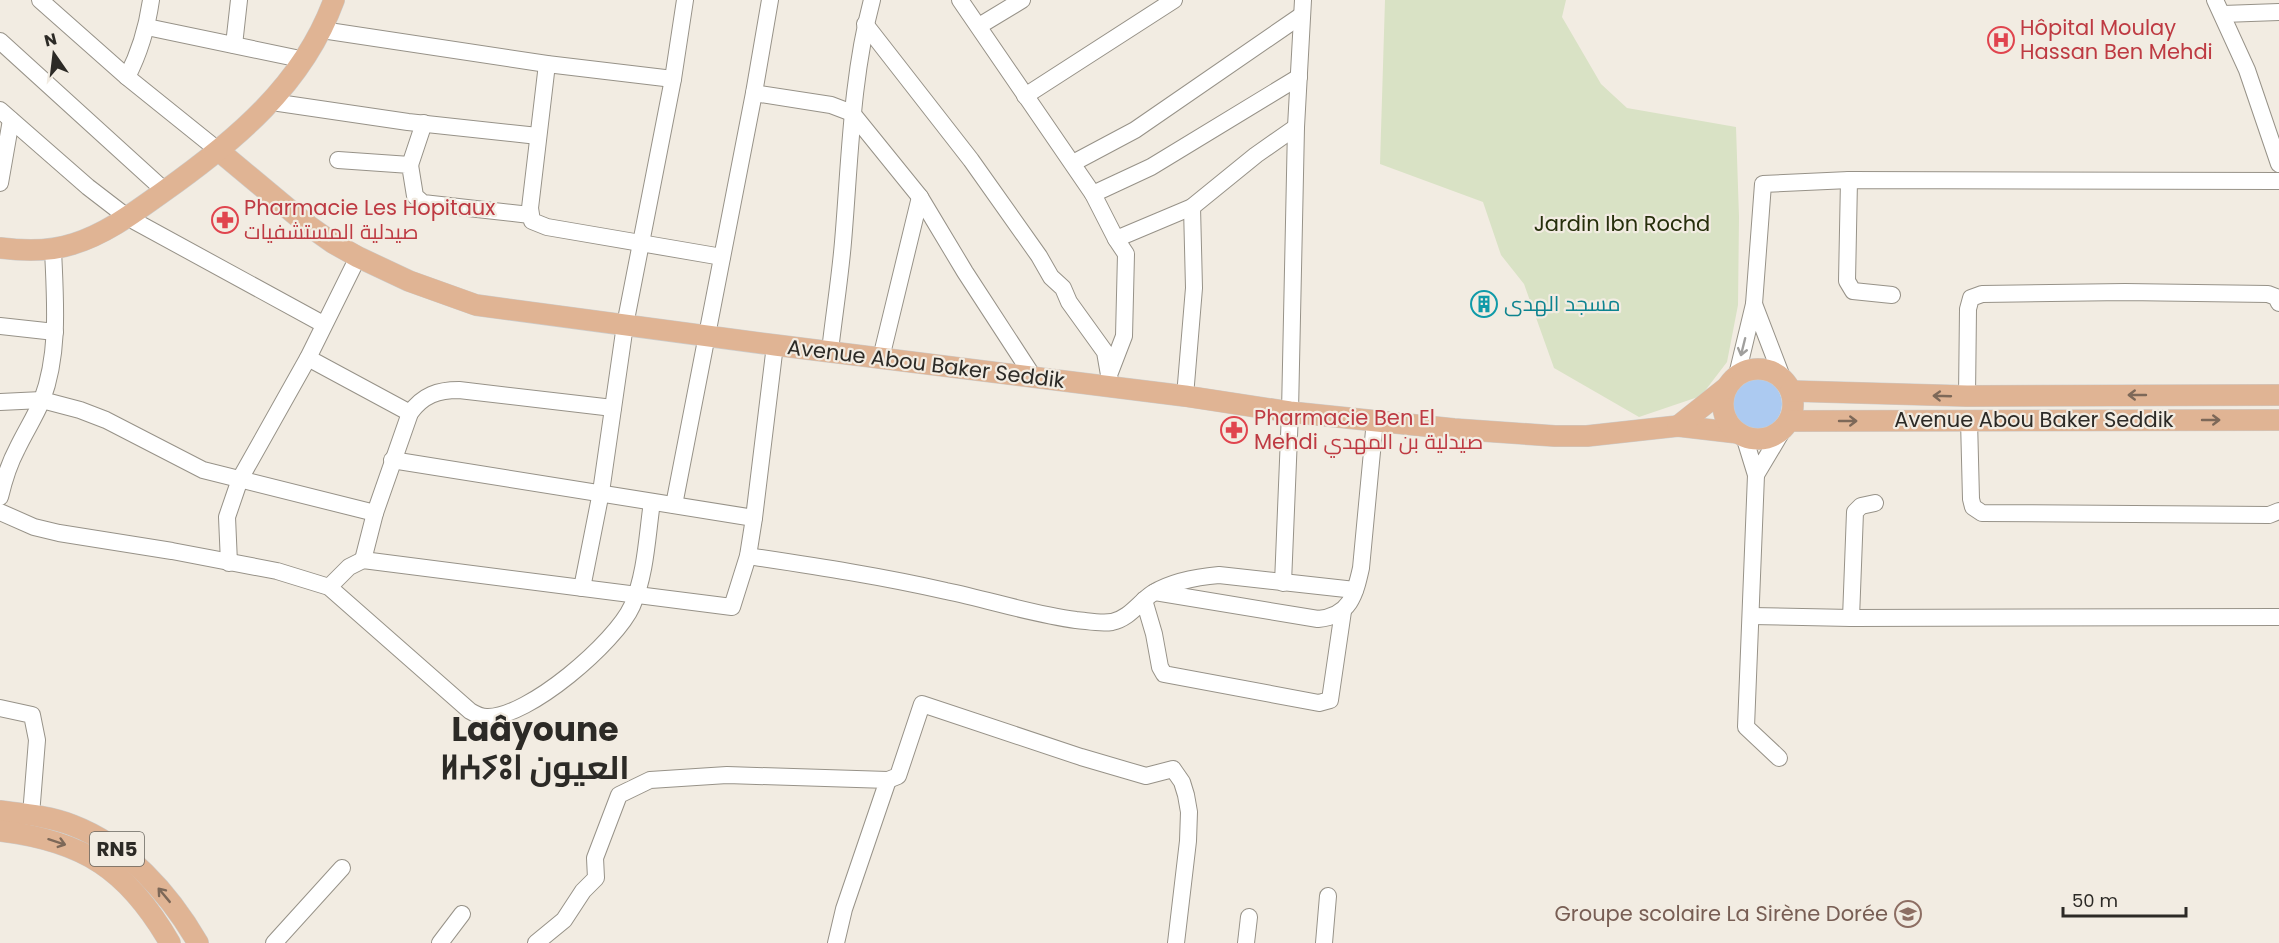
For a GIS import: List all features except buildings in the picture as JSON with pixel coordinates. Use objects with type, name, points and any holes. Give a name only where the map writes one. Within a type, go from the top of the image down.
[{"type":"main road","points":[[0,248],[53,249],[86,240],[127,217],[219,151],[237,137],[272,102],[304,60],[322,30],[334,0]]},
{"type":"main road","name":"Avenue Abou Baker Seddik","points":[[219,151],[309,226],[358,257],[430,290],[476,305],[1034,378],[1110,381],[1185,396],[1290,412],[1454,429],[1587,436],[1678,426],[1741,435]]},
{"type":"main road","points":[[1678,426],[1732,381],[1755,368],[1764,369],[1787,384],[1794,401],[1787,425],[1775,435],[1765,438],[1741,435],[1725,417],[1723,397],[1732,381]]},
{"type":"main road","name":"Avenue Abou Baker Seddik","points":[[1787,384],[1967,396],[2279,395]]},
{"type":"main road","name":"Avenue Abou Baker Seddik","points":[[1787,425],[1969,420],[2279,420]]},
{"type":"main road","name":"RN5","points":[[0,811],[31,815],[72,825],[101,839],[141,869],[167,899],[198,943]]},
{"type":"main road","name":"RN5","points":[[0,831],[57,841],[93,857],[118,876],[140,898],[170,943]]},
{"type":"street","points":[[40,0],[127,77],[219,151]]},
{"type":"street","points":[[127,77],[136,60],[147,27],[151,0]]},
{"type":"street","points":[[234,45],[239,0]]},
{"type":"street","points":[[582,588],[601,492],[625,325],[673,79],[685,0]]},
{"type":"street","points":[[674,505],[770,0]]},
{"type":"street","points":[[830,351],[843,244],[852,113],[865,24],[872,0]]},
{"type":"street","points":[[960,0],[1093,194],[1126,255],[1124,336],[1110,381]]},
{"type":"street","points":[[979,26],[1022,0]]},
{"type":"street","points":[[1025,96],[1174,0]]},
{"type":"street","points":[[2279,12],[2219,7],[2247,70],[2279,164]]},
{"type":"street","points":[[1073,164],[1135,130],[1302,8]]},
{"type":"street","points":[[1283,584],[1290,412],[1296,127],[1302,8]]},
{"type":"street","points":[[865,24],[971,160],[1039,256],[1051,277],[1063,288],[1069,302],[1105,352],[1110,381]]},
{"type":"street","points":[[147,27],[304,60]]},
{"type":"street","points":[[322,30],[547,64],[673,79]]},
{"type":"street","points":[[0,41],[165,191]]},
{"type":"street","points":[[547,64],[530,214],[532,221],[538,225],[722,257]]},
{"type":"street","points":[[1093,194],[1151,167],[1299,77]]},
{"type":"street","points":[[754,93],[831,105],[852,113],[920,197],[965,272],[1034,378]]},
{"type":"street","points":[[272,102],[538,136]]},
{"type":"street","points":[[0,180],[5,115]]},
{"type":"street","points":[[5,115],[127,217],[324,324]]},
{"type":"street","points":[[424,123],[411,165],[415,196],[423,203],[530,214]]},
{"type":"street","points":[[1116,239],[1192,207],[1296,127]]},
{"type":"street","points":[[338,160],[411,165]]},
{"type":"street","points":[[1849,180],[1847,281],[1853,291],[1893,295]]},
{"type":"street","points":[[1732,381],[1754,304],[1763,184],[1849,180],[2279,181]]},
{"type":"street","points":[[881,358],[920,197]]},
{"type":"street","points":[[1185,396],[1194,288],[1192,207]]},
{"type":"street","points":[[0,497],[6,473],[42,400],[50,369],[55,332],[53,249]]},
{"type":"street","points":[[229,563],[227,517],[240,479],[308,358],[358,257]]},
{"type":"street","points":[[1967,396],[1968,309],[1971,298],[1982,294],[2125,292],[2268,294],[2276,297],[2279,303]]},
{"type":"street","points":[[1754,304],[1787,384]]},
{"type":"street","points":[[0,326],[55,332]]},
{"type":"street","points":[[329,587],[350,567],[363,560],[732,607],[748,555],[775,345]]},
{"type":"street","points":[[308,358],[410,413]]},
{"type":"street","points":[[363,560],[392,460],[410,413],[424,398],[444,390],[459,390],[613,408]]},
{"type":"street","points":[[0,402],[42,400],[89,413],[203,470],[375,513]]},
{"type":"street","points":[[1149,596],[1160,667],[1164,674],[1319,703],[1329,700],[1343,610],[1355,590],[1361,568],[1375,420]]},
{"type":"street","points":[[1969,420],[1971,499],[1973,507],[1982,513],[2269,515],[2279,511]]},
{"type":"street","points":[[1756,475],[1787,425]]},
{"type":"street","points":[[1741,435],[1756,475],[1746,727],[1779,758]]},
{"type":"street","points":[[392,460],[754,518]]},
{"type":"street","points":[[0,512],[34,527],[58,533],[277,571],[329,587],[470,711],[480,717],[487,717],[519,710],[543,696],[568,676],[625,618],[637,594],[652,502]]},
{"type":"street","points":[[1851,618],[1855,512],[1861,506],[1875,503]]},
{"type":"street","points":[[748,555],[897,580],[1059,618],[1100,622],[1113,622],[1123,618],[1149,596],[1182,581],[1218,575],[1283,584],[1355,590]]},
{"type":"street","points":[[1149,596],[1318,619],[1336,615],[1343,610]]},
{"type":"street","points":[[1751,616],[1851,618],[2279,617]]},
{"type":"street","points":[[536,943],[564,920],[583,891],[596,878],[595,858],[619,795],[650,780],[727,775],[888,780],[898,776],[922,704],[1081,757],[1146,776],[1173,769],[1186,795],[1189,812],[1188,842],[1176,943]]},
{"type":"street","points":[[0,708],[32,715],[38,740],[31,815]]},
{"type":"street","points":[[836,943],[844,909],[888,780]]},
{"type":"street","points":[[274,943],[342,868]]},
{"type":"street","points":[[1324,943],[1328,896]]},
{"type":"street","points":[[440,943],[462,914]]},
{"type":"street","points":[[1246,943],[1249,917]]},
{"type":"green space","name":"Jardin Ibn Rochd","points":[[1385,0],[1566,0],[1562,17],[1601,84],[1627,108],[1736,127],[1739,217],[1738,305],[1727,362],[1701,396],[1639,417],[1554,368],[1524,284],[1501,255],[1483,202],[1380,164]]},
{"type":"water","points":[[1756,378],[1766,380],[1774,386],[1780,394],[1782,404],[1780,414],[1774,422],[1766,428],[1756,430],[1746,428],[1738,422],[1732,414],[1730,404],[1732,394],[1738,386],[1746,380]]},
{"type":"place","name":"Hôpital Moulay Hassan Ben Mehdi","points":[[2001,40]]},
{"type":"place","name":"Pharmacie Les Hopitaux صيدلية المستشفيات","points":[[225,220]]},
{"type":"place","name":"مسجد الهدى","points":[[1484,304]]},
{"type":"place","name":"Pharmacie Ben El Mehdi صيدلية بن المهدي","points":[[1234,430]]},
{"type":"place","name":"Groupe scolaire La Sirène Dorée","points":[[1908,914]]},
{"type":"district","name":"Laâyoune ⵍⵄⵢⵓⵏ العيون","points":[[535,748]]}]
